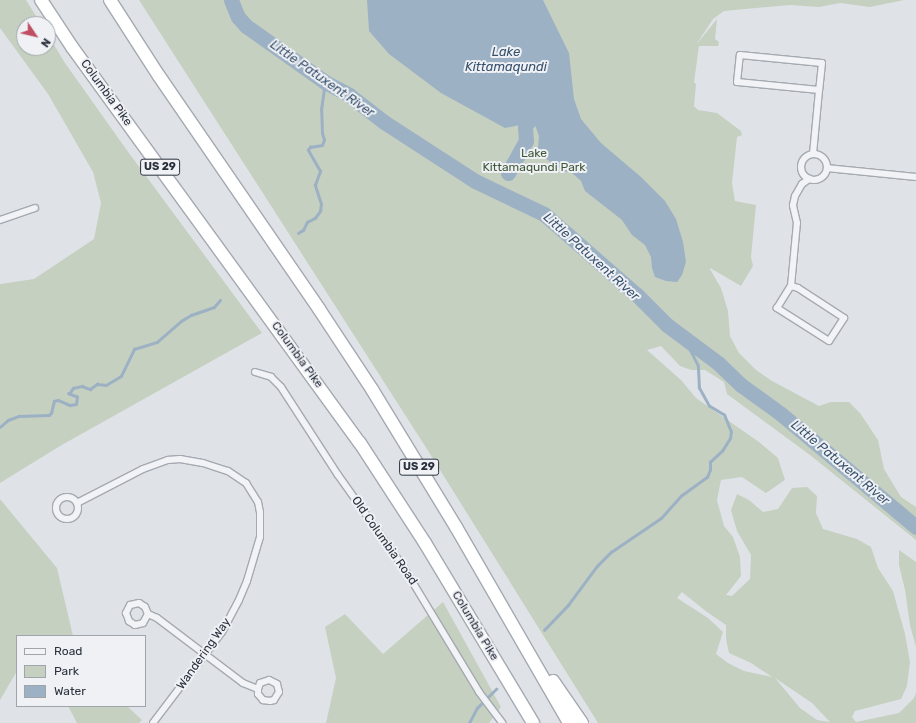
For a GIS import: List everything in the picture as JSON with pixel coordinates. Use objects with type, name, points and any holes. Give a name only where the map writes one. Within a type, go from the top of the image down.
[{"type":"highway","name":"Columbia Pike","points":[[41,0],[72,47],[360,443],[425,544],[533,723]]},
{"type":"highway","name":"US 29","points":[[110,0],[159,76],[319,309],[373,391],[515,628],[569,723]]},
{"type":"highway","points":[[515,628],[582,723]]},
{"type":"street","points":[[813,154],[822,63],[740,55],[737,82],[819,90]]},
{"type":"street","points":[[791,286],[798,288],[844,318],[829,341],[778,308],[791,286],[797,223],[793,205],[795,196],[802,184],[809,179],[821,178],[826,168],[823,158],[813,154]]},
{"type":"street","points":[[809,179],[804,176],[801,165],[803,160],[813,154]]},
{"type":"street","points":[[826,168],[916,177]]},
{"type":"street","points":[[0,220],[35,208]]},
{"type":"street","name":"Old Columbia Road","points":[[255,372],[271,377],[281,387],[338,475],[404,568],[491,710],[502,723]]},
{"type":"street","name":"Wandering Way","points":[[77,503],[143,468],[168,460],[192,460],[216,466],[238,476],[253,492],[260,512],[260,537],[247,581],[239,600],[222,632],[153,723]]},
{"type":"street","points":[[148,614],[165,624],[243,683],[258,689]]},
{"type":"green space","points":[[0,0],[26,0],[36,16],[16,16],[16,50],[0,28]]},
{"type":"green space","name":"Lake Kittamaqundi Park","points":[[139,0],[904,0],[870,7],[840,3],[819,7],[790,5],[724,11],[713,19],[696,45],[717,19],[715,39],[719,42],[718,46],[699,46],[694,82],[696,84],[694,106],[698,110],[717,113],[741,131],[742,135],[737,137],[732,183],[735,201],[756,205],[751,257],[753,266],[741,286],[710,268],[721,288],[728,311],[730,336],[739,353],[756,370],[772,381],[819,406],[831,402],[849,402],[860,413],[878,440],[884,469],[901,497],[916,507],[916,540],[810,455],[727,394],[724,382],[705,370],[691,370],[680,366],[661,346],[647,350],[681,380],[696,398],[759,442],[778,458],[785,480],[766,493],[742,477],[721,480],[717,500],[724,526],[733,537],[740,557],[741,576],[726,595],[732,596],[750,579],[751,555],[737,531],[731,510],[737,494],[749,500],[763,512],[778,509],[792,488],[807,487],[817,496],[816,513],[823,529],[857,539],[871,547],[878,568],[893,591],[905,634],[910,662],[907,686],[901,699],[855,711],[852,717],[856,722],[899,713],[914,698],[916,693],[916,723],[598,723],[425,446]],"holes":[[[682,592],[726,625],[726,639],[729,653],[751,663],[772,677],[744,671],[728,663],[716,654],[723,632],[708,618],[677,598]],[[775,678],[812,703],[830,722],[817,720],[800,708]]]},
{"type":"green space","points":[[56,48],[126,149],[262,333],[60,446],[0,483],[0,284],[34,279],[94,239],[101,203],[93,172],[48,94],[20,56],[56,56]]},
{"type":"green space","points":[[0,499],[57,568],[73,635],[16,635],[16,673],[0,700]]},
{"type":"green space","points":[[899,550],[916,562],[916,647],[910,625],[905,590],[899,565]]},
{"type":"green space","points":[[443,602],[501,707],[489,723],[326,723],[336,678],[325,627],[345,614],[383,654]]},
{"type":"green space","points":[[69,707],[128,707],[142,720],[139,723],[77,723]]},
{"type":"water","name":"Lake Kittamaqundi","points":[[367,0],[543,0],[569,53],[574,99],[581,119],[601,143],[641,177],[665,201],[676,219],[683,242],[686,262],[682,275],[677,282],[666,281],[655,277],[651,257],[645,245],[632,235],[622,220],[585,191],[581,181],[572,173],[563,171],[545,158],[538,148],[539,136],[532,117],[520,125],[505,128],[441,93],[389,54],[369,31]]},
{"type":"waterway","name":"Little Patuxent River","points":[[231,0],[238,17],[246,26],[325,82],[349,95],[384,122],[475,181],[544,214],[637,295],[667,325],[718,363],[741,385],[781,414],[916,527]]},
{"type":"waterway","points":[[298,233],[303,230],[307,222],[315,218],[320,211],[321,204],[315,185],[320,171],[308,150],[310,147],[322,145],[324,140],[322,133],[321,110],[325,82]]},
{"type":"waterway","points":[[508,173],[526,141],[525,126],[532,117],[518,103]]},
{"type":"waterway","points":[[0,427],[8,420],[19,416],[49,415],[51,413],[54,401],[58,400],[70,405],[76,404],[77,397],[69,394],[73,388],[82,386],[90,389],[97,384],[106,385],[121,376],[134,349],[157,342],[181,321],[191,315],[214,307],[220,300]]},
{"type":"waterway","points":[[544,630],[568,605],[597,566],[611,552],[661,518],[682,495],[707,477],[710,470],[710,462],[722,451],[730,438],[731,432],[724,415],[709,406],[699,388],[698,366],[690,350],[691,344]]},
{"type":"waterway","points":[[469,723],[477,708],[496,689]]}]
